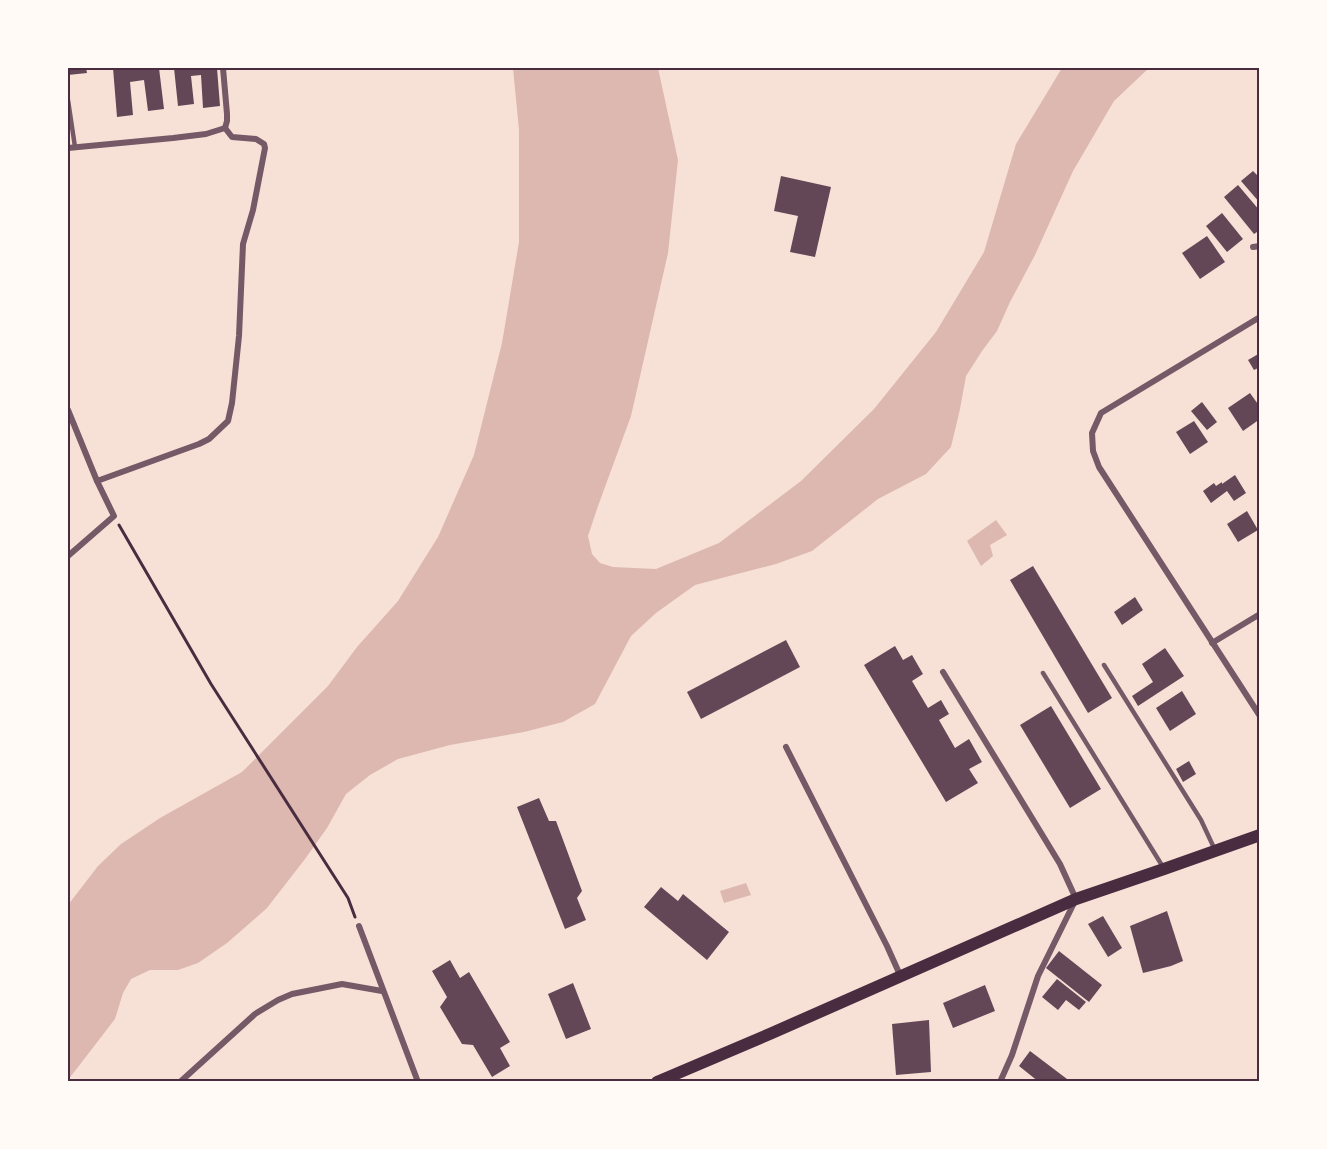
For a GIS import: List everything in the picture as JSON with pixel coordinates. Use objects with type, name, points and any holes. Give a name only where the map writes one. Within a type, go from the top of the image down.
[{"type":"main road","points":[[657,1082],[676,1078],[900,975],[1076,899],[1260,835]]},
{"type":"street","points":[[223,68],[227,114],[225,128]]},
{"type":"street","points":[[71,148],[173,138],[215,132],[225,128]]},
{"type":"street","points":[[97,481],[199,444],[209,439],[228,421],[239,336],[243,244],[253,210],[265,148],[264,144],[256,140],[232,137],[225,128]]},
{"type":"street","points":[[1260,317],[1101,413],[1092,433],[1093,451],[1099,467],[1260,716]]},
{"type":"street","points":[[68,410],[114,516],[68,556]]},
{"type":"street","points":[[1212,643],[1260,614]]},
{"type":"street","points":[[943,672],[1060,864],[1076,899],[1038,976],[1012,1055],[1000,1082]]},
{"type":"street","points":[[786,747],[900,975]]},
{"type":"street","points":[[359,926],[418,1082]]},
{"type":"street","points":[[180,1082],[255,1014],[292,994],[342,984],[382,990]]},
{"type":"lane","points":[[68,100],[71,148]]},
{"type":"lane","points":[[1104,665],[1201,820],[1215,850]]},
{"type":"lane","points":[[1043,673],[1164,869]]},
{"type":"path","points":[[114,516],[211,684],[348,898],[359,926]]},
{"type":"shaded area","points":[[513,68],[658,68],[678,160],[668,253],[631,416],[588,536],[592,554],[600,563],[613,567],[656,569],[719,543],[801,481],[874,409],[936,332],[984,252],[1016,144],[1062,68],[1149,68],[1114,101],[1073,171],[997,331],[966,376],[951,447],[926,474],[878,499],[812,551],[776,564],[695,585],[656,613],[631,636],[595,704],[563,722],[524,732],[450,745],[398,759],[370,775],[346,794],[327,828],[267,908],[227,943],[198,963],[178,970],[150,970],[131,979],[123,993],[115,1019],[68,1080],[68,905],[98,866],[121,844],[160,818],[242,772],[328,686],[357,647],[398,601],[438,537],[474,455],[502,343],[519,242],[519,130]]},
{"type":"shaded area","points":[[996,520],[1007,535],[990,545],[993,556],[981,566],[967,541]]},
{"type":"shaded area","points":[[746,883],[751,895],[724,903],[720,891]]},
{"type":"building","points":[[68,68],[86,68],[87,73],[68,75]]},
{"type":"building","points":[[113,68],[159,68],[164,109],[148,111],[144,80],[130,82],[133,115],[117,117]]},
{"type":"building","points":[[174,68],[217,68],[220,106],[203,108],[201,75],[191,76],[194,104],[178,106]]},
{"type":"building","points":[[1253,171],[1260,178],[1260,203],[1241,181]]},
{"type":"building","points":[[781,176],[831,187],[815,257],[790,252],[798,216],[774,211]]},
{"type":"building","points":[[1238,185],[1260,211],[1260,230],[1254,234],[1224,197]]},
{"type":"building","points":[[1222,213],[1243,239],[1227,252],[1206,226]]},
{"type":"building","points":[[1207,236],[1225,262],[1200,279],[1182,253]]},
{"type":"building","points":[[1260,353],[1260,367],[1254,370],[1248,360]]},
{"type":"building","points":[[1250,393],[1260,407],[1260,419],[1243,431],[1228,408]]},
{"type":"building","points":[[1202,402],[1217,422],[1207,430],[1191,411]]},
{"type":"building","points":[[1194,421],[1208,442],[1190,454],[1176,432]]},
{"type":"building","points":[[1235,475],[1246,493],[1234,501],[1227,491],[1211,503],[1203,491],[1214,483],[1216,486],[1222,482],[1222,484]]},
{"type":"building","points":[[1247,511],[1258,530],[1238,542],[1227,524]]},
{"type":"building","points":[[1033,566],[1112,698],[1088,713],[1010,580]]},
{"type":"building","points":[[1135,597],[1143,610],[1122,625],[1114,612]]},
{"type":"building","points":[[786,640],[800,667],[701,719],[687,692]]},
{"type":"building","points":[[895,646],[903,660],[912,655],[923,674],[912,681],[928,708],[941,700],[949,714],[939,720],[955,748],[969,739],[982,762],[969,769],[978,783],[946,802],[864,665]]},
{"type":"building","points":[[1165,648],[1184,676],[1138,706],[1132,696],[1153,682],[1142,664]]},
{"type":"building","points":[[1182,691],[1196,714],[1170,731],[1156,708]]},
{"type":"building","points":[[1051,706],[1101,789],[1070,808],[1020,725]]},
{"type":"building","points":[[1189,761],[1196,774],[1183,782],[1176,769]]},
{"type":"building","points":[[539,798],[549,821],[556,821],[582,891],[577,898],[586,920],[565,929],[517,807]]},
{"type":"building","points":[[661,887],[678,901],[683,894],[729,932],[707,960],[644,907]]},
{"type":"building","points":[[1167,911],[1183,961],[1143,973],[1130,926]]},
{"type":"building","points":[[1103,916],[1122,948],[1108,957],[1088,924]]},
{"type":"building","points":[[1059,951],[1102,985],[1089,1002],[1046,968]]},
{"type":"building","points":[[450,960],[460,978],[469,972],[510,1042],[500,1048],[510,1066],[492,1077],[473,1045],[462,1044],[440,1007],[447,997],[432,971]]},
{"type":"building","points":[[1057,979],[1086,1002],[1079,1010],[1066,1000],[1058,1010],[1042,997]]},
{"type":"building","points":[[573,983],[591,1029],[566,1039],[548,994]]},
{"type":"building","points":[[985,985],[995,1011],[953,1028],[943,1003]]},
{"type":"building","points":[[929,1020],[931,1072],[896,1075],[892,1024]]},
{"type":"building","points":[[1030,1051],[1067,1079],[1065,1082],[1039,1082],[1019,1066]]}]
